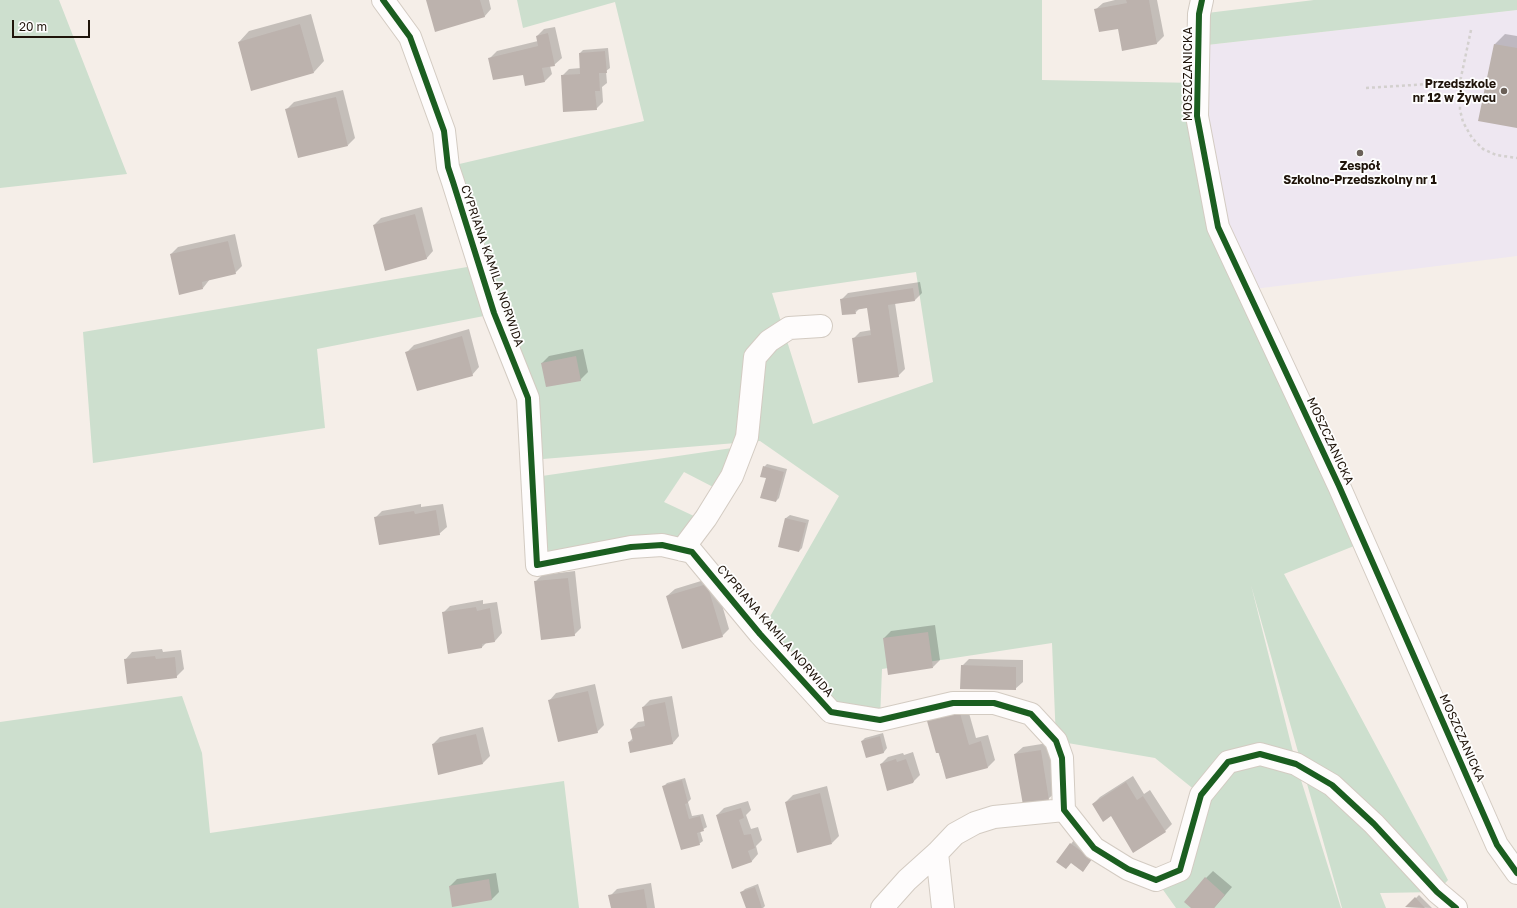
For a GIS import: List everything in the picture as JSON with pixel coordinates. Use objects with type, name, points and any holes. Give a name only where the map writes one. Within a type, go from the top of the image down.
[{"type":"street","name":"CYPRIANA KAMILA NORWIDA","points":[[384,0],[410,38],[442,124],[448,167],[492,306],[528,398],[537,565],[631,547],[662,545],[692,552],[765,639],[830,712],[880,720],[953,703],[994,702],[1031,714],[1056,741],[1062,758],[1064,810]]},
{"type":"street","name":"MOSZCZANICKA","points":[[1202,0],[1199,14],[1197,116],[1218,227],[1339,486],[1497,845],[1517,873]]},
{"type":"street","points":[[682,550],[706,518],[732,476],[747,437],[755,357],[769,341],[789,328],[821,326]]},
{"type":"street","points":[[882,908],[907,880],[956,834],[975,823],[994,817],[1064,810],[1094,848],[1128,869],[1156,880],[1180,870],[1202,795],[1228,762],[1260,754],[1296,764],[1332,785],[1374,824],[1437,892],[1456,908]]},
{"type":"street","points":[[937,853],[943,908]]},
{"type":"path","points":[[1471,30],[1460,82],[1460,110],[1463,122],[1472,138],[1483,149],[1496,155],[1517,158]]},
{"type":"path","points":[[1366,88],[1460,82]]},
{"type":"shaded area","name":"Zespół Szkolno-Przedszkolny nr 1","points":[[1517,10],[1517,256],[1246,290],[1218,227],[1198,46]]},
{"type":"green space","points":[[0,0],[59,0],[127,174],[0,188]]},
{"type":"green space","points":[[517,0],[1042,0],[1042,80],[1197,83],[1218,227],[1364,542],[1284,574],[1448,880],[1437,892],[1380,893],[1386,908],[1342,908],[1251,585],[1296,764],[1341,908],[1176,908],[1156,880],[1180,870],[1201,795],[1155,758],[1056,741],[1052,643],[882,669],[880,720],[831,712],[760,634],[839,496],[760,441],[531,460],[528,398],[494,314],[317,349],[325,428],[93,463],[83,332],[479,265],[455,165],[644,121],[615,2],[523,28]],"holes":[[[916,272],[933,382],[813,424],[772,293]]]},
{"type":"green space","points":[[1314,0],[1517,0],[1517,10],[1198,46],[1199,14]]},
{"type":"green space","points":[[739,447],[717,489],[684,472],[664,502],[696,517],[680,541],[548,554],[543,539],[542,476]]},
{"type":"green space","points":[[182,696],[202,753],[210,833],[564,781],[579,908],[0,908],[0,722]]},
{"type":"building","points":[[426,0],[480,0],[485,17],[435,32]]},
{"type":"building","points":[[1126,0],[1149,0],[1157,44],[1122,51],[1118,29],[1099,32],[1094,9],[1127,3]]},
{"type":"building","points":[[300,24],[314,73],[251,91],[238,42]]},
{"type":"building","points":[[548,33],[555,66],[542,68],[545,82],[525,86],[523,75],[493,80],[488,58],[538,46],[536,36]]},
{"type":"building","points":[[1494,44],[1517,48],[1517,128],[1478,121]]},
{"type":"building","points":[[605,51],[607,73],[599,73],[600,91],[595,91],[597,110],[563,112],[561,75],[580,74],[579,53]]},
{"type":"building","points":[[336,97],[348,146],[298,158],[285,109]]},
{"type":"building","points":[[415,214],[427,259],[385,271],[373,225]]},
{"type":"building","points":[[228,241],[236,274],[202,282],[203,289],[179,295],[170,254]]},
{"type":"building","points":[[913,288],[915,301],[888,305],[899,377],[858,383],[852,338],[871,335],[867,308],[855,310],[856,314],[842,315],[840,299]]},
{"type":"building","points":[[462,336],[473,376],[417,391],[405,352]]},
{"type":"building","points":[[576,356],[581,381],[546,387],[541,363]]},
{"type":"building","points":[[763,466],[784,472],[776,502],[760,498],[766,478],[760,477]]},
{"type":"building","points":[[436,510],[440,535],[379,545],[374,517],[414,511],[415,514]]},
{"type":"building","points":[[785,518],[806,523],[799,552],[778,547]]},
{"type":"building","points":[[568,578],[575,636],[541,640],[534,581]]},
{"type":"building","points":[[707,584],[723,637],[682,649],[666,596]]},
{"type":"building","points":[[476,607],[477,611],[490,608],[495,642],[482,644],[482,648],[448,654],[442,612]]},
{"type":"building","points":[[928,632],[933,668],[888,675],[883,638]]},
{"type":"building","points":[[155,656],[156,659],[175,657],[177,678],[127,684],[124,659]]},
{"type":"building","points":[[961,665],[1016,667],[1016,690],[960,689]]},
{"type":"building","points":[[588,691],[598,733],[558,742],[548,700]]},
{"type":"building","points":[[665,702],[673,744],[630,753],[628,742],[633,741],[630,729],[645,726],[642,707]]},
{"type":"building","points":[[960,713],[969,745],[981,741],[988,768],[946,779],[939,753],[936,753],[927,721]]},
{"type":"building","points":[[476,734],[483,764],[438,775],[432,744]]},
{"type":"building","points":[[880,736],[884,753],[866,758],[861,741]]},
{"type":"building","points":[[1041,750],[1049,800],[1023,805],[1014,754]]},
{"type":"building","points":[[896,759],[897,762],[906,759],[914,781],[913,783],[887,791],[880,764]]},
{"type":"building","points":[[682,780],[688,803],[685,804],[689,819],[700,816],[704,831],[697,833],[700,845],[681,850],[662,786]]},
{"type":"building","points":[[1126,782],[1137,800],[1143,796],[1166,832],[1133,853],[1111,816],[1103,822],[1092,804]]},
{"type":"building","points":[[820,793],[832,844],[797,853],[785,802]]},
{"type":"building","points":[[741,808],[744,818],[739,820],[744,835],[751,834],[755,848],[748,851],[752,862],[732,869],[716,815]]},
{"type":"building","points":[[1070,843],[1092,859],[1083,872],[1071,863],[1066,869],[1056,862]]},
{"type":"building","points":[[1205,877],[1225,895],[1214,908],[1191,908],[1184,902]]},
{"type":"building","points":[[489,879],[492,900],[452,907],[449,886]]},
{"type":"building","points":[[755,887],[762,908],[746,908],[740,892]]},
{"type":"building","points":[[644,889],[647,908],[611,908],[608,895]]},
{"type":"building","points":[[1415,897],[1425,908],[1405,907]]},
{"type":"cycle path","points":[[383,0],[410,37],[444,131],[448,167],[494,313],[528,398],[537,565],[631,547],[662,545],[692,552],[760,634],[831,712],[880,720],[953,703],[994,703],[1031,714],[1056,741],[1062,758],[1064,810],[1094,848],[1128,869],[1156,880],[1180,870],[1201,795],[1228,762],[1260,754],[1296,764],[1332,785],[1374,824],[1437,892],[1456,908]]},
{"type":"cycle path","points":[[1202,0],[1199,14],[1197,116],[1218,227],[1339,486],[1497,845],[1517,873]]},
{"type":"place","name":"Przedszkole nr 12 w Żywcu","points":[[1504,91]]},
{"type":"place","name":"Zespół Szkolno-Przedszkolny nr 1","points":[[1360,153]]}]
